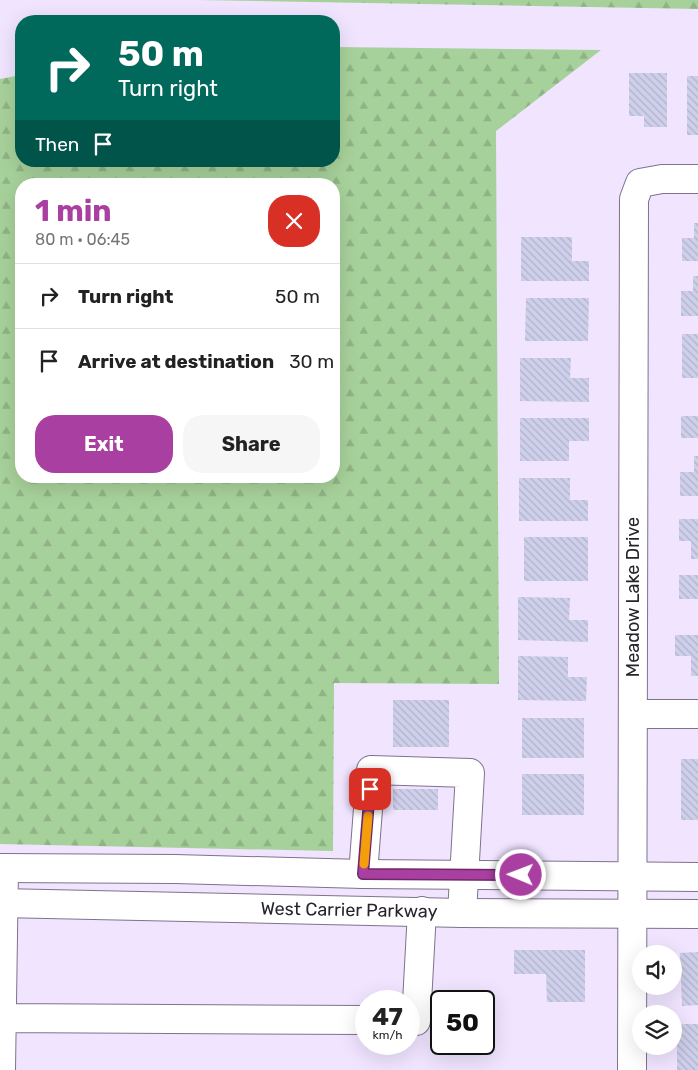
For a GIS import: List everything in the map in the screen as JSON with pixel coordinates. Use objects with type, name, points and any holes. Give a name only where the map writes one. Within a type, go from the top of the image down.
[{"type":"main road","name":"Meadow Lake Drive","points":[[632,1070],[634,199],[640,183],[662,179],[698,179]]},
{"type":"main road","points":[[633,714],[698,714]]},
{"type":"main road","points":[[363,874],[371,770],[470,773],[462,913]]},
{"type":"main road","points":[[1,1070],[2,868]]},
{"type":"main road","name":"West Carrier Parkway","points":[[2,868],[175,869],[363,874],[698,876]]},
{"type":"main road","name":"West Carrier Parkway","points":[[1,903],[462,913],[698,914]]},
{"type":"main road","points":[[418,990],[422,911]]},
{"type":"main road","points":[[1,1018],[355,1020]]},
{"type":"green space","points":[[197,0],[698,0],[698,9]]},
{"type":"green space","points":[[340,47],[601,50],[496,131],[499,684],[334,683],[333,851],[0,844],[0,79],[15,76],[15,167],[340,167]]},
{"type":"building","points":[[629,73],[667,73],[667,127],[644,127],[644,116],[629,116]]},
{"type":"building","points":[[687,76],[698,76],[698,135],[687,135]]},
{"type":"building","points":[[694,223],[698,223],[698,261],[682,261],[682,238],[694,238]]},
{"type":"building","points":[[521,237],[572,237],[572,261],[589,261],[589,281],[521,281]]},
{"type":"building","points":[[693,276],[698,276],[698,316],[681,316],[681,291],[693,291]]},
{"type":"building","points":[[526,298],[589,298],[588,341],[525,341]]},
{"type":"building","points":[[682,334],[698,334],[698,378],[682,378]]},
{"type":"building","points":[[520,358],[571,358],[570,378],[589,378],[589,402],[520,401]]},
{"type":"building","points":[[681,416],[698,416],[698,438],[681,438]]},
{"type":"building","points":[[520,418],[589,418],[589,441],[569,441],[569,461],[520,461]]},
{"type":"building","points":[[694,456],[698,456],[698,496],[680,496],[680,472],[694,472]]},
{"type":"building","points":[[519,478],[570,478],[570,500],[588,500],[588,521],[519,521]]},
{"type":"building","points":[[679,519],[698,519],[698,559],[691,559],[691,541],[679,541]]},
{"type":"building","points":[[524,537],[588,537],[588,581],[524,581]]},
{"type":"building","points":[[679,575],[698,575],[698,599],[679,599]]},
{"type":"building","points":[[518,597],[570,598],[569,620],[588,620],[588,642],[518,640]]},
{"type":"building","points":[[675,635],[698,635],[698,676],[691,676],[691,656],[675,656]]},
{"type":"building","points":[[518,656],[568,657],[568,677],[587,677],[586,701],[518,700]]},
{"type":"building","points":[[393,700],[449,700],[449,747],[393,747]]},
{"type":"building","points":[[522,718],[584,718],[584,758],[522,758]]},
{"type":"building","points":[[681,759],[698,759],[698,820],[681,820]]},
{"type":"building","points":[[522,774],[584,774],[584,815],[522,815]]},
{"type":"building","points":[[393,789],[438,789],[438,810],[393,810]]},
{"type":"building","points":[[514,950],[585,950],[585,1002],[547,1002],[546,974],[514,974]]},
{"type":"building","points":[[698,952],[698,1005],[682,1006],[682,953]]},
{"type":"building","points":[[682,1024],[698,1024],[698,1070],[677,1070],[677,1055],[682,1055]]},
{"type":"slow traffic","points":[[364,864],[368,816]]},
{"type":"route","points":[[370,789],[363,874],[521,875]]}]
